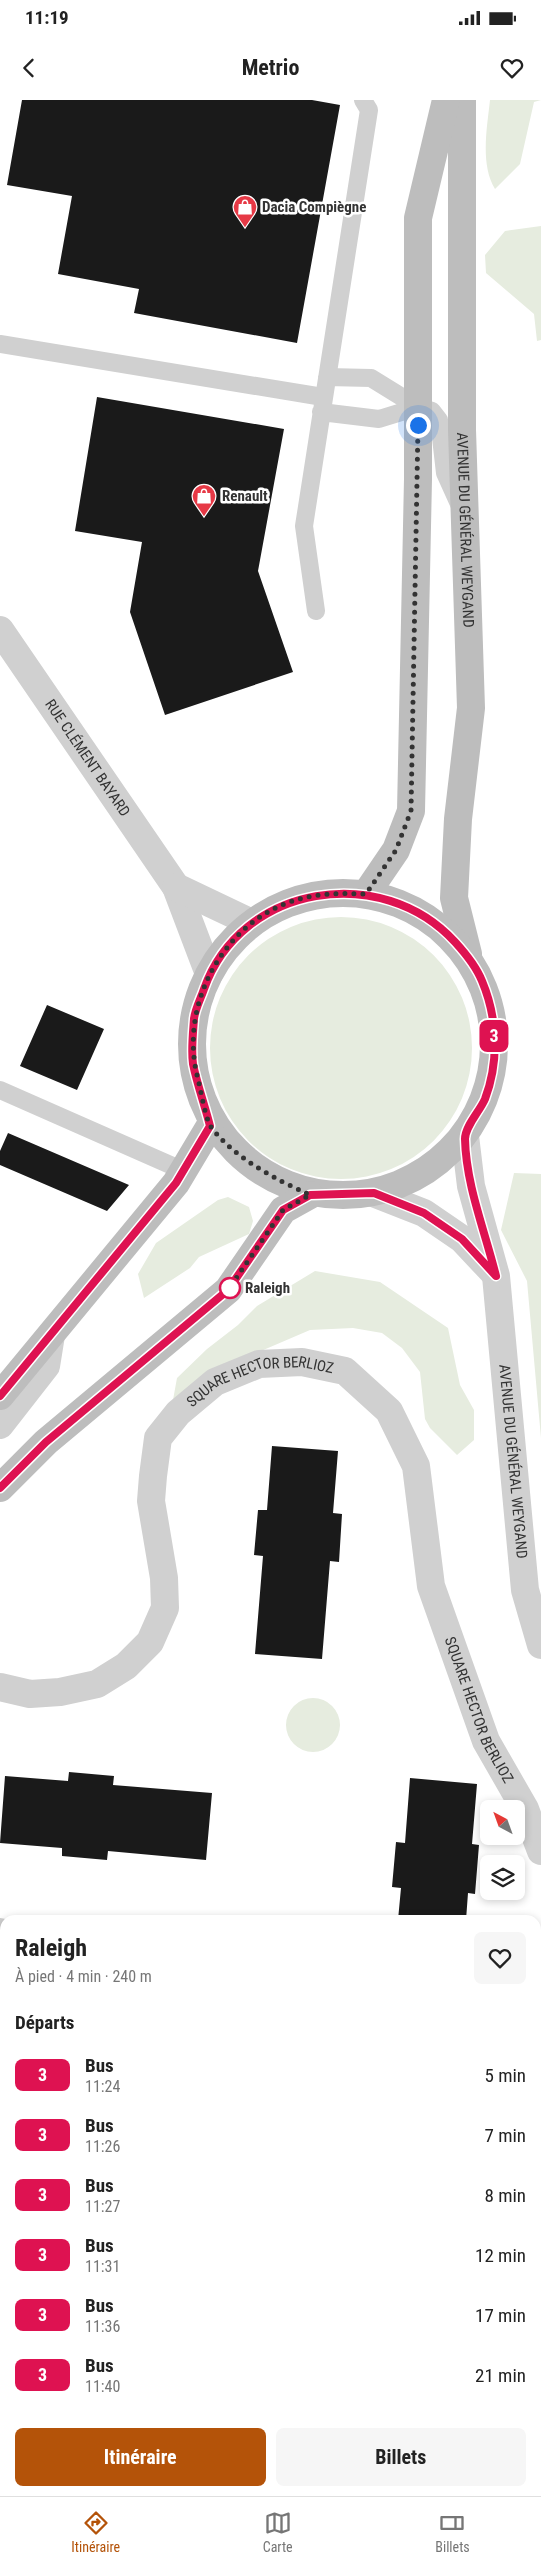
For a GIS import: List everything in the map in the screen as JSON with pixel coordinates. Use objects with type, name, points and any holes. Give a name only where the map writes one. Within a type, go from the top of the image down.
[{"type":"main road","points":[[366,894],[396,850],[411,811],[418,407],[418,218],[446,100]]},
{"type":"main road","name":"AVENUE DU GÉNÉRAL WEYGAND","points":[[462,100],[462,430],[471,708],[458,820],[454,898],[470,958]]},
{"type":"main road","points":[[326,893],[366,894],[406,905],[441,927],[470,958],[482,982],[494,1021],[495,1061],[484,1100],[465,1136],[424,1172],[374,1193],[310,1195],[273,1178],[233,1148],[210,1126],[193,1063],[194,1017],[209,974],[221,955],[252,923],[287,903],[326,893]]},
{"type":"main road","points":[[0,1396],[184,1171],[210,1126]]},
{"type":"main road","points":[[0,1488],[46,1442],[228,1290],[283,1210],[310,1195]]},
{"type":"street","name":"RUE CLÉMENT BAYARD","points":[[0,630],[176,887],[209,974]]},
{"type":"street","points":[[176,887],[252,923]]},
{"type":"street","name":"AVENUE DU GÉNÉRAL WEYGAND","points":[[465,1136],[472,1186],[496,1276],[525,1590],[541,1645]]},
{"type":"street","points":[[374,1193],[424,1213],[462,1239],[496,1276]]},
{"type":"street","points":[[0,1425],[46,1366],[51,1335]]},
{"type":"street","name":"SQUARE HECTOR BERLIOZ","points":[[0,1687],[30,1694],[60,1692],[97,1684],[126,1666],[150,1642],[165,1608],[164,1578],[151,1501],[153,1476],[158,1438],[178,1413],[215,1382],[259,1364],[302,1362],[345,1371],[389,1411],[416,1466],[431,1586],[486,1740],[526,1809],[541,1851]]},
{"type":"lane","points":[[316,611],[304,526],[369,110],[363,100]]},
{"type":"lane","points":[[0,344],[322,404],[379,419],[418,407]]},
{"type":"lane","points":[[327,377],[371,378],[418,407],[432,411],[439,420],[446,473],[465,520]]},
{"type":"lane","points":[[0,1090],[184,1171]]},
{"type":"shaded area","points":[[490,100],[541,100],[534,102],[520,164],[495,189],[490,179],[486,157],[486,134]]},
{"type":"shaded area","points":[[541,226],[541,340],[537,341],[534,314],[486,273],[485,255],[505,231]]},
{"type":"shaded area","points":[[328,917],[354,917],[379,922],[403,932],[434,955],[457,986],[467,1010],[472,1035],[472,1061],[467,1086],[457,1110],[434,1141],[403,1164],[379,1174],[354,1179],[328,1179],[303,1174],[279,1164],[248,1141],[225,1110],[215,1086],[210,1061],[210,1035],[215,1010],[225,986],[248,955],[279,932],[303,922]]},
{"type":"shaded area","points":[[514,1173],[541,1174],[541,1438],[527,1281],[501,1230]]},
{"type":"shaded area","points":[[228,1197],[249,1207],[253,1221],[249,1234],[199,1257],[190,1268],[144,1298],[138,1274],[156,1243],[218,1200]]},
{"type":"shaded area","points":[[315,1271],[380,1282],[448,1328],[460,1385],[474,1410],[474,1440],[457,1455],[430,1428],[425,1419],[420,1372],[402,1348],[382,1333],[353,1328],[310,1330],[231,1364],[171,1411],[177,1378],[257,1306]]},
{"type":"shaded area","points":[[313,1698],[323,1700],[332,1706],[338,1715],[340,1725],[338,1735],[332,1744],[323,1750],[313,1752],[303,1750],[294,1744],[288,1735],[286,1725],[288,1715],[294,1706],[303,1700]]},
{"type":"building","points":[[22,100],[312,100],[340,105],[297,343],[134,313],[139,289],[58,274],[72,196],[7,185]]},
{"type":"building","points":[[97,397],[284,429],[258,571],[293,672],[165,715],[130,612],[142,542],[75,531]]},
{"type":"building","points":[[47,1005],[104,1029],[77,1090],[20,1066]]},
{"type":"building","points":[[8,1133],[129,1185],[107,1211],[0,1165],[0,1151]]},
{"type":"building","points":[[272,1446],[338,1451],[333,1513],[342,1514],[339,1562],[330,1561],[322,1659],[255,1654],[263,1556],[254,1555],[258,1510],[267,1510]]},
{"type":"building","points":[[69,1772],[114,1776],[113,1785],[212,1793],[206,1860],[108,1851],[107,1860],[62,1856],[62,1848],[0,1843],[5,1776],[68,1781]]},
{"type":"building","points":[[410,1778],[477,1784],[472,1844],[479,1845],[475,1894],[468,1893],[466,1915],[398,1915],[401,1888],[392,1887],[396,1842],[405,1843]]},
{"type":"bus line","name":"3","points":[[0,1396],[176,1183],[210,1126],[193,1063],[194,1017],[209,974],[221,955],[236,938],[252,923],[287,903],[326,893],[366,894],[379,897],[406,905],[441,927],[470,958],[482,982],[494,1021],[495,1061],[484,1100],[465,1136],[472,1186],[496,1276],[462,1239],[424,1213],[374,1193],[310,1195],[283,1210],[228,1290],[46,1442],[0,1488]]},
{"type":"place","name":"Dacia Compiègne","points":[[245,228]]},
{"type":"place","name":"Renault","points":[[204,517]]},
{"type":"place","name":"Raleigh","points":[[230,1288]]},
{"type":"route","points":[[230,1288],[228,1290],[283,1210],[310,1195],[273,1178],[233,1148],[210,1126],[193,1063],[194,1017],[209,974],[221,955],[252,923],[287,903],[326,893],[366,894],[396,850],[411,811],[418,425]]}]
